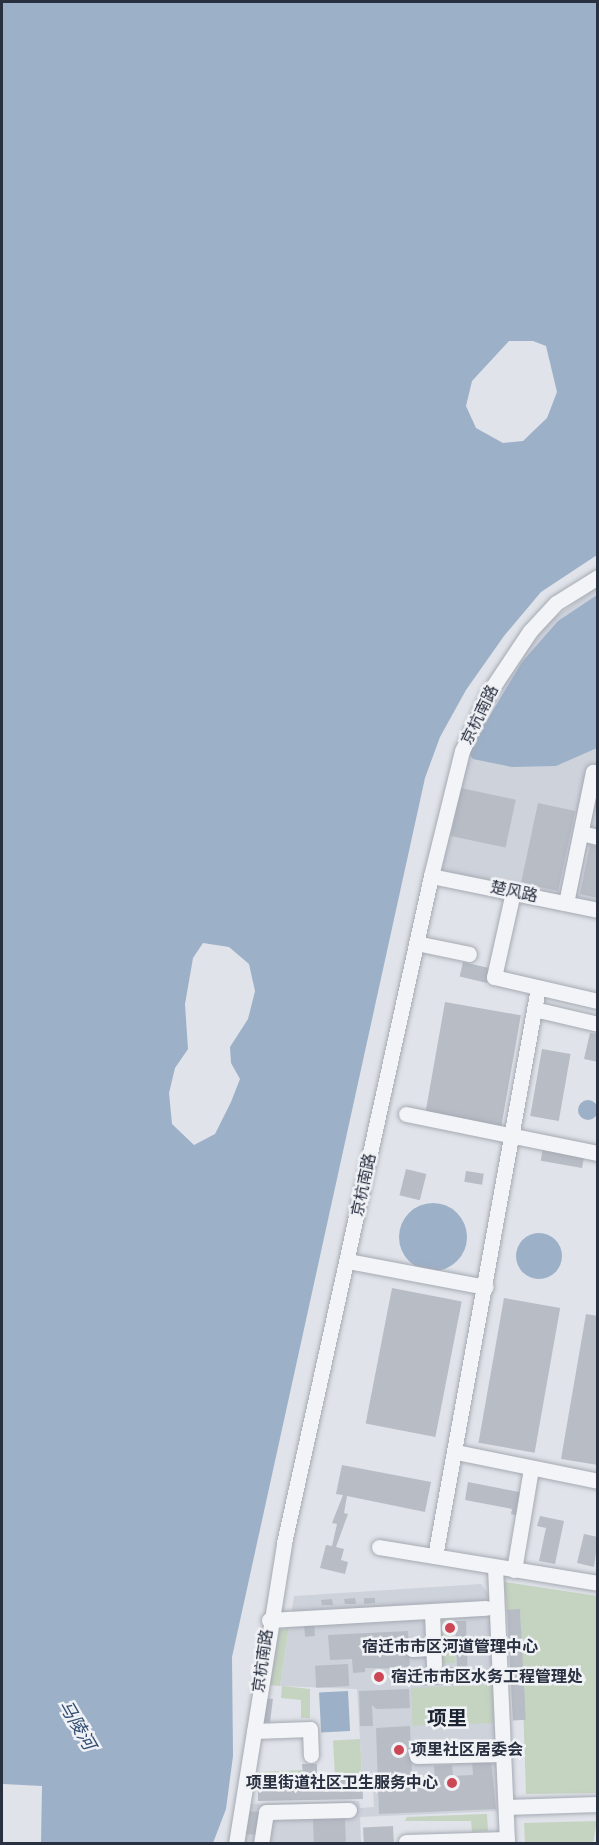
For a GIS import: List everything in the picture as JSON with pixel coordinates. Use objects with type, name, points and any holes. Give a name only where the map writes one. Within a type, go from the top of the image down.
[{"type":"street","name":"京杭南路","points":[[236,1844],[269,1620],[430,876],[462,751],[488,694],[530,632],[556,603],[597,577]]},
{"type":"street","points":[[566,903],[593,772],[597,773]]},
{"type":"street","points":[[581,833],[597,837]]},
{"type":"street","name":"楚风路","points":[[430,876],[597,910]]},
{"type":"street","points":[[513,892],[494,977],[597,1001]]},
{"type":"street","points":[[416,943],[469,954]]},
{"type":"street","points":[[435,1556],[486,1287],[538,987]]},
{"type":"street","points":[[534,1009],[597,1024]]},
{"type":"street","points":[[406,1114],[597,1153]]},
{"type":"street","points":[[348,1261],[486,1287]]},
{"type":"street","points":[[456,1452],[597,1481]]},
{"type":"street","points":[[514,1570],[531,1468]]},
{"type":"street","points":[[378,1547],[597,1583]]},
{"type":"street","points":[[406,1842],[507,1841],[495,1567]]},
{"type":"street","points":[[269,1620],[486,1608]]},
{"type":"street","points":[[432,1611],[434,1665]]},
{"type":"street","points":[[412,1649],[434,1648]]},
{"type":"street","points":[[254,1731],[310,1729],[310,1755]]},
{"type":"street","points":[[417,1756],[503,1754]]},
{"type":"street","points":[[506,1807],[597,1804]]},
{"type":"street","points":[[261,1844],[266,1812],[349,1810]]},
{"type":"shaded area","points":[[597,587],[597,903],[437,870],[460,775],[479,724],[500,688],[548,622]]},
{"type":"shaded area","points":[[481,1584],[489,1595],[491,1616],[498,1811],[360,1817],[361,1843],[242,1844],[248,1804],[359,1801],[360,1808],[374,1807],[372,1773],[362,1773],[357,1689],[280,1686],[294,1596]]},
{"type":"green space","points":[[504,1582],[597,1596],[597,1793],[526,1794],[520,1610],[507,1610]]},
{"type":"green space","points":[[453,1619],[455,1663],[438,1664],[436,1620]]},
{"type":"green space","points":[[289,1627],[280,1686],[270,1685],[279,1630]]},
{"type":"green space","points":[[493,1685],[494,1723],[412,1726],[411,1688]]},
{"type":"green space","points":[[282,1686],[310,1689],[310,1718],[301,1718],[301,1700],[281,1698]]},
{"type":"green space","points":[[360,1739],[362,1775],[335,1776],[333,1740]]},
{"type":"green space","points":[[303,1770],[303,1776],[258,1777],[258,1772]]},
{"type":"green space","points":[[487,1814],[488,1831],[472,1832],[471,1821],[405,1821],[407,1817]]},
{"type":"green space","points":[[597,1821],[593,1843],[525,1843],[524,1823]]},
{"type":"water","name":"马陵河","points":[[2,2],[597,2],[597,555],[541,592],[504,636],[466,690],[440,737],[425,778],[232,1657],[233,1756],[226,1809],[213,1843],[41,1843],[42,1786],[3,1784],[2,1810]],"holes":[[[509,341],[533,341],[546,346],[557,392],[547,418],[523,441],[503,443],[476,428],[466,406],[472,381]],[[203,943],[229,947],[249,964],[255,991],[248,1019],[230,1047],[231,1063],[240,1079],[231,1102],[215,1134],[194,1145],[172,1124],[169,1093],[175,1068],[188,1049],[185,1004],[193,958]]]},
{"type":"water","points":[[597,595],[597,748],[556,766],[512,767],[473,759],[469,754],[522,662],[558,621]]},
{"type":"water","points":[[588,1100],[595,1103],[598,1110],[595,1117],[588,1120],[581,1117],[578,1110],[581,1103]]},
{"type":"water","points":[[426,1203],[440,1203],[452,1208],[462,1218],[467,1237],[462,1256],[452,1266],[440,1271],[426,1271],[414,1266],[404,1256],[399,1244],[399,1230],[404,1218],[414,1208]]},
{"type":"water","points":[[539,1233],[548,1234],[556,1239],[561,1247],[561,1265],[556,1273],[548,1278],[539,1279],[530,1278],[522,1273],[517,1265],[516,1256],[517,1247],[522,1239],[530,1234]]},
{"type":"water","points":[[348,1691],[350,1731],[321,1732],[319,1693]]},
{"type":"building","points":[[461,788],[516,800],[506,848],[451,836]]},
{"type":"building","points":[[538,803],[575,811],[558,891],[521,883]]},
{"type":"building","points":[[590,845],[598,847],[598,898],[580,894]]},
{"type":"building","points":[[463,962],[490,968],[487,983],[460,977]]},
{"type":"building","points":[[445,1002],[521,1015],[501,1128],[425,1114]]},
{"type":"building","points":[[590,1033],[598,1034],[598,1062],[584,1059]]},
{"type":"building","points":[[542,1049],[571,1054],[559,1121],[530,1116]]},
{"type":"building","points":[[543,1148],[584,1155],[582,1168],[541,1161]]},
{"type":"building","points":[[406,1169],[426,1174],[420,1200],[399,1195]]},
{"type":"building","points":[[466,1171],[484,1174],[482,1185],[464,1182]]},
{"type":"building","points":[[392,1288],[462,1302],[435,1437],[366,1423]]},
{"type":"building","points":[[504,1298],[560,1308],[535,1453],[478,1443]]},
{"type":"building","points":[[586,1314],[598,1316],[598,1465],[561,1459]]},
{"type":"building","points":[[342,1465],[431,1482],[425,1512],[347,1496],[344,1513],[348,1514],[336,1547],[344,1549],[341,1560],[348,1562],[345,1574],[320,1568],[326,1545],[332,1546],[337,1524],[332,1523],[343,1495],[336,1494]]},
{"type":"building","points":[[468,1482],[524,1493],[519,1516],[511,1514],[512,1509],[465,1500]]},
{"type":"building","points":[[540,1516],[564,1521],[555,1564],[539,1561],[546,1528],[537,1526]]},
{"type":"building","points":[[584,1534],[598,1537],[594,1567],[577,1563]]},
{"type":"building","points":[[355,1598],[356,1604],[345,1604],[344,1599]]},
{"type":"building","points":[[364,1598],[375,1598],[375,1603],[364,1604]]},
{"type":"building","points":[[332,1599],[333,1605],[322,1605],[321,1600]]},
{"type":"building","points":[[520,1609],[526,1720],[513,1721],[507,1610]]},
{"type":"building","points":[[455,1621],[466,1621],[468,1684],[420,1686],[419,1668],[457,1667]]},
{"type":"building","points":[[314,1624],[315,1636],[305,1637],[304,1625]]},
{"type":"building","points":[[408,1631],[410,1669],[365,1668],[365,1672],[353,1673],[352,1659],[330,1660],[328,1635]]},
{"type":"building","points":[[348,1664],[349,1686],[316,1688],[315,1666]]},
{"type":"building","points":[[409,1689],[410,1708],[376,1709],[372,1705],[373,1726],[360,1726],[359,1691]]},
{"type":"building","points":[[265,1698],[273,1699],[270,1723],[262,1722]]},
{"type":"building","points":[[410,1726],[412,1776],[435,1777],[434,1766],[452,1765],[453,1776],[473,1775],[472,1761],[491,1760],[496,1809],[379,1814],[376,1728]]},
{"type":"building","points":[[302,1764],[317,1764],[317,1776],[362,1775],[363,1799],[258,1801],[258,1777],[303,1776]]},
{"type":"building","points":[[248,1811],[259,1812],[257,1835],[246,1834]]},
{"type":"building","points":[[345,1818],[346,1844],[314,1844],[313,1819]]},
{"type":"building","points":[[393,1826],[394,1844],[364,1844],[363,1828]]},
{"type":"place","name":"宿迁市市区河道管理中心","points":[[450,1628]]},
{"type":"place","name":"宿迁市市区水务工程管理处","points":[[379,1677]]},
{"type":"place","name":"项里社区居委会","points":[[399,1750]]},
{"type":"place","name":"项里街道社区卫生服务中心","points":[[452,1783]]},
{"type":"district","name":"项里","points":[[447,1718]]}]
